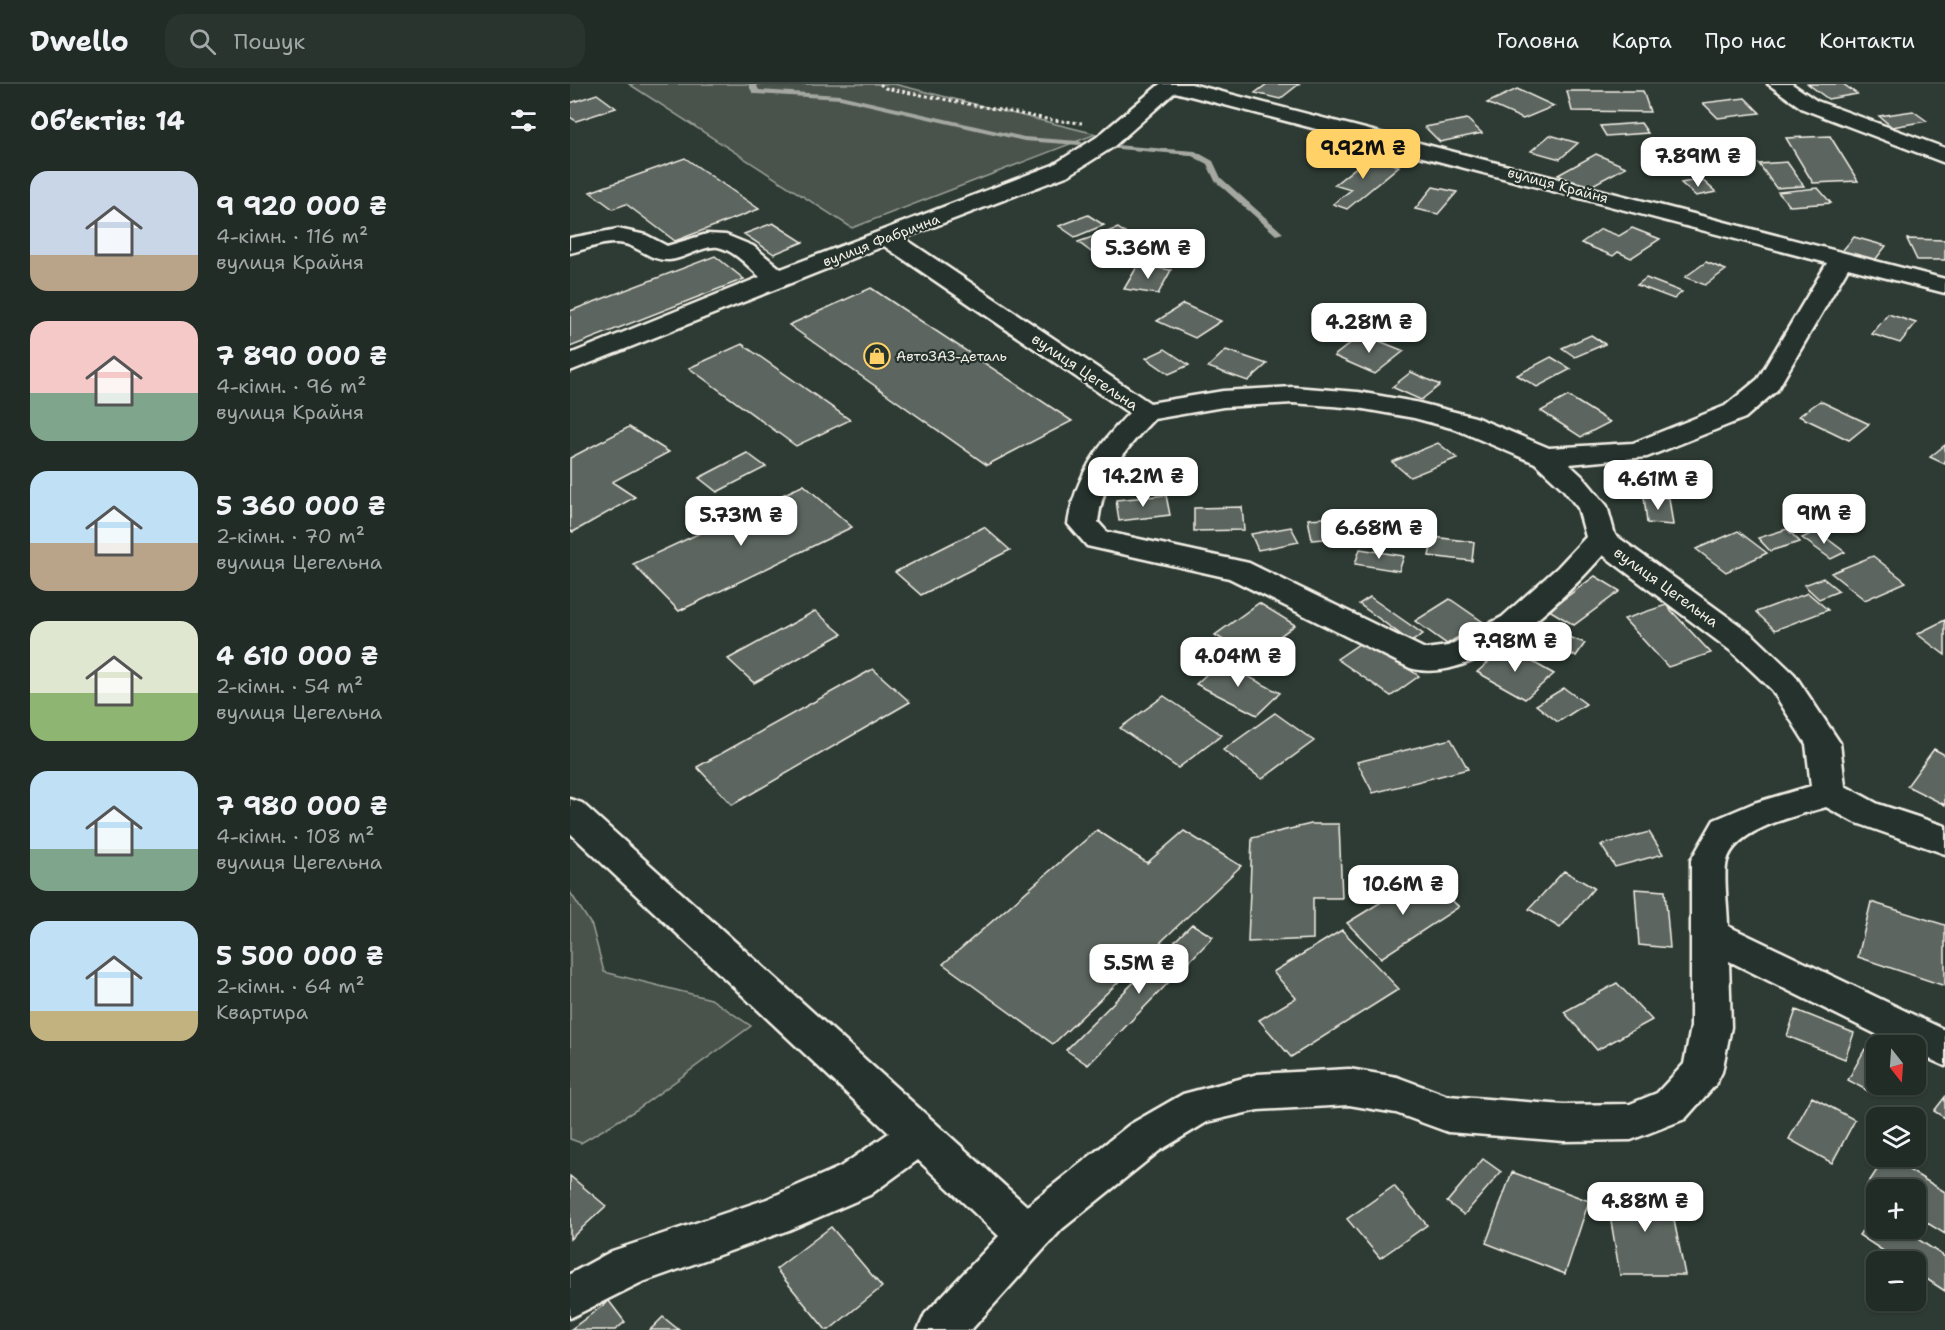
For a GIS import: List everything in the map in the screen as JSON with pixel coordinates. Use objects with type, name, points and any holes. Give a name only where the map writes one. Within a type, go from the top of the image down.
[{"type":"street","points":[[1778,84],[1810,105],[1945,156]]},
{"type":"street","name":"вулиця Фабрична","points":[[570,363],[777,279],[888,238],[1066,167],[1085,157],[1171,85]]},
{"type":"street","name":"вулиця Крайня","points":[[1171,85],[1945,286]]},
{"type":"street","points":[[570,246],[599,238],[619,236],[634,239],[666,253],[707,241],[728,241],[777,279]]},
{"type":"street","name":"вулиця Цегельна","points":[[888,238],[1145,412],[1223,399],[1293,395],[1358,400],[1415,410],[1465,423],[1545,457],[1573,483],[1592,506],[1601,539],[1742,643],[1783,682],[1823,743],[1829,794]]},
{"type":"street","points":[[1545,457],[1637,451],[1735,412],[1768,384],[1841,260]]},
{"type":"street","points":[[1145,412],[1103,458],[1084,500],[1083,524],[1097,539],[1238,570],[1421,660],[1455,656],[1514,624],[1569,574],[1601,539]]},
{"type":"street","points":[[941,1330],[1047,1215],[1144,1138],[1197,1107],[1258,1092],[1349,1087],[1397,1095],[1448,1114],[1564,1123],[1631,1122],[1671,1106],[1702,1072],[1711,1028],[1709,860],[1727,830],[1766,812],[1829,794],[1866,813],[1945,840]]},
{"type":"street","points":[[570,812],[1029,1236]]},
{"type":"street","points":[[1709,934],[1945,1049]]},
{"type":"street","points":[[570,1297],[628,1266],[774,1216],[855,1181],[919,1136]]},
{"type":"path","points":[[880,84],[885,87],[1052,120],[1121,127]]},
{"type":"shaded area","points":[[629,84],[894,84],[1096,134],[852,228]]},
{"type":"shaded area","points":[[570,892],[592,926],[604,972],[711,999],[751,1026],[636,1110],[581,1143],[570,1139]]},
{"type":"building","points":[[1267,84],[1299,84],[1280,99],[1255,93]]},
{"type":"building","points":[[1808,84],[1843,84],[1857,94],[1828,99]]},
{"type":"building","points":[[1517,89],[1554,106],[1523,119],[1487,103]]},
{"type":"building","points":[[1567,91],[1643,91],[1650,112],[1572,111]]},
{"type":"building","points":[[597,94],[616,108],[576,121],[570,117],[570,103]]},
{"type":"building","points":[[1745,98],[1760,113],[1718,118],[1703,103]]},
{"type":"building","points":[[1913,111],[1927,121],[1892,127],[1879,116]]},
{"type":"building","points":[[1467,119],[1482,133],[1440,142],[1425,127]]},
{"type":"building","points":[[1641,123],[1648,133],[1606,136],[1600,126]]},
{"type":"building","points":[[1550,135],[1578,143],[1560,159],[1531,151]]},
{"type":"building","points":[[1830,136],[1858,181],[1813,183],[1786,138]]},
{"type":"building","points":[[1596,154],[1626,167],[1587,188],[1558,175]]},
{"type":"building","points":[[1369,157],[1399,166],[1347,209],[1333,204],[1351,190],[1334,185]]},
{"type":"building","points":[[685,158],[759,209],[675,241],[626,204],[613,209],[590,192]]},
{"type":"building","points":[[1787,162],[1804,186],[1776,188],[1759,164]]},
{"type":"building","points":[[1701,179],[1716,192],[1696,196],[1681,183]]},
{"type":"building","points":[[1433,187],[1457,192],[1438,214],[1415,209]]},
{"type":"building","points":[[1818,188],[1831,203],[1790,206],[1778,192]]},
{"type":"building","points":[[1088,215],[1104,225],[1075,237],[1059,226]]},
{"type":"building","points":[[773,223],[803,242],[774,254],[744,234]]},
{"type":"building","points":[[1118,228],[1135,240],[1095,255],[1078,242]]},
{"type":"building","points":[[1632,228],[1660,239],[1631,258],[1618,252],[1613,256],[1581,243],[1601,229],[1619,236]]},
{"type":"building","points":[[1854,237],[1886,246],[1875,260],[1842,251]]},
{"type":"building","points":[[1907,239],[1945,240],[1945,260],[1917,260]]},
{"type":"building","points":[[715,256],[744,279],[570,347],[570,311]]},
{"type":"building","points":[[1706,262],[1726,270],[1705,285],[1685,277]]},
{"type":"building","points":[[1138,265],[1171,270],[1158,294],[1124,289]]},
{"type":"building","points":[[1646,278],[1682,292],[1674,299],[1637,285]]},
{"type":"building","points":[[871,288],[1072,421],[987,465],[789,325]]},
{"type":"building","points":[[1183,304],[1221,321],[1195,338],[1157,321]]},
{"type":"building","points":[[1384,309],[1423,320],[1409,337],[1369,326]]},
{"type":"building","points":[[1888,314],[1916,323],[1900,343],[1872,334]]},
{"type":"building","points":[[1362,334],[1404,351],[1375,374],[1334,356]]},
{"type":"building","points":[[1591,335],[1605,344],[1575,357],[1562,348]]},
{"type":"building","points":[[742,344],[850,420],[796,446],[689,368]]},
{"type":"building","points":[[1165,349],[1189,365],[1169,374],[1146,358]]},
{"type":"building","points":[[1226,350],[1267,364],[1248,381],[1208,367]]},
{"type":"building","points":[[1551,357],[1571,369],[1537,387],[1517,375]]},
{"type":"building","points":[[1411,372],[1440,385],[1421,400],[1392,387]]},
{"type":"building","points":[[1568,396],[1610,422],[1581,437],[1541,411]]},
{"type":"building","points":[[1820,401],[1869,424],[1849,440],[1799,416]]},
{"type":"building","points":[[629,427],[669,452],[612,482],[635,497],[573,532],[570,530],[570,458]]},
{"type":"building","points":[[1438,443],[1457,458],[1410,477],[1392,462]]},
{"type":"building","points":[[1945,445],[1945,464],[1930,457]]},
{"type":"building","points":[[747,453],[766,467],[717,492],[699,478]]},
{"type":"building","points":[[804,485],[852,527],[679,611],[633,564]]},
{"type":"building","points":[[1166,495],[1170,515],[1119,521],[1116,500]]},
{"type":"building","points":[[1644,496],[1669,498],[1673,525],[1647,523]]},
{"type":"building","points":[[1242,507],[1244,530],[1194,531],[1194,508]]},
{"type":"building","points":[[1355,516],[1360,536],[1312,540],[1308,519]]},
{"type":"building","points":[[984,527],[1010,550],[921,595],[895,572]]},
{"type":"building","points":[[1291,527],[1299,542],[1258,550],[1251,534]]},
{"type":"building","points":[[1787,529],[1800,542],[1770,551],[1758,538]]},
{"type":"building","points":[[1738,531],[1767,553],[1726,572],[1696,549]]},
{"type":"building","points":[[1817,531],[1845,552],[1831,559],[1802,538]]},
{"type":"building","points":[[1433,537],[1474,542],[1472,561],[1429,556]]},
{"type":"building","points":[[1360,549],[1404,556],[1399,571],[1355,564]]},
{"type":"building","points":[[1873,556],[1906,582],[1865,600],[1831,573]]},
{"type":"building","points":[[1595,576],[1620,591],[1574,625],[1549,610]]},
{"type":"building","points":[[1823,578],[1839,591],[1819,599],[1804,585]]},
{"type":"building","points":[[1808,593],[1828,610],[1775,630],[1756,612]]},
{"type":"building","points":[[1370,597],[1423,634],[1411,642],[1359,604]]},
{"type":"building","points":[[1450,599],[1483,622],[1447,644],[1415,621]]},
{"type":"building","points":[[1259,603],[1295,625],[1251,657],[1215,635]]},
{"type":"building","points":[[1666,605],[1711,653],[1668,667],[1624,619]]},
{"type":"building","points":[[815,611],[842,634],[754,683],[728,659]]},
{"type":"building","points":[[1945,620],[1945,655],[1917,634]]},
{"type":"building","points":[[1548,629],[1585,643],[1576,656],[1538,642]]},
{"type":"building","points":[[1365,640],[1419,676],[1391,696],[1337,659]]},
{"type":"building","points":[[1506,647],[1554,674],[1525,699],[1477,672]]},
{"type":"building","points":[[1220,662],[1280,693],[1257,715],[1196,684]]},
{"type":"building","points":[[873,669],[910,702],[732,805],[697,767]]},
{"type":"building","points":[[1564,688],[1586,704],[1558,722],[1536,705]]},
{"type":"building","points":[[1164,696],[1222,735],[1178,768],[1120,728]]},
{"type":"building","points":[[1275,713],[1314,741],[1262,779],[1223,750]]},
{"type":"building","points":[[1451,739],[1468,769],[1373,793],[1357,762]]},
{"type":"building","points":[[1934,749],[1945,755],[1945,805],[1907,786]]},
{"type":"building","points":[[1311,824],[1339,824],[1342,898],[1313,898],[1313,939],[1248,942],[1252,838]]},
{"type":"building","points":[[1097,830],[1147,863],[1184,831],[1241,866],[1053,1044],[943,964]]},
{"type":"building","points":[[1649,832],[1663,854],[1615,867],[1601,845]]},
{"type":"building","points":[[1564,871],[1594,888],[1560,928],[1529,909]]},
{"type":"building","points":[[1425,875],[1459,907],[1381,958],[1347,923]]},
{"type":"building","points":[[1635,889],[1665,891],[1670,948],[1639,945]]},
{"type":"building","points":[[1871,902],[1945,925],[1945,986],[1858,957]]},
{"type":"building","points":[[1192,924],[1213,937],[1088,1065],[1066,1050]]},
{"type":"building","points":[[1342,930],[1399,989],[1291,1057],[1259,1020],[1296,998],[1273,972]]},
{"type":"building","points":[[1617,983],[1652,1020],[1597,1050],[1564,1012]]},
{"type":"building","points":[[1796,1010],[1854,1033],[1845,1059],[1787,1036]]},
{"type":"building","points":[[1865,1049],[1866,1050],[1866,1090],[1848,1080]]},
{"type":"building","points":[[1812,1097],[1855,1120],[1832,1163],[1789,1139]]},
{"type":"building","points":[[1945,1097],[1945,1118],[1934,1111]]},
{"type":"building","points":[[1483,1159],[1501,1172],[1464,1215],[1447,1202]]},
{"type":"building","points":[[1879,1167],[1904,1167],[1924,1179],[1871,1179]]},
{"type":"building","points":[[1512,1172],[1589,1201],[1565,1274],[1486,1243]]},
{"type":"building","points":[[570,1176],[606,1206],[570,1239]]},
{"type":"building","points":[[1926,1180],[1945,1192],[1945,1234],[1926,1222]]},
{"type":"building","points":[[1394,1186],[1427,1225],[1380,1258],[1347,1219]]},
{"type":"building","points":[[1668,1190],[1685,1275],[1620,1275],[1606,1191]]},
{"type":"building","points":[[1866,1225],[1866,1239],[1918,1239],[1945,1257],[1945,1291],[1926,1279],[1926,1251],[1883,1251],[1859,1235]]},
{"type":"building","points":[[831,1227],[882,1287],[829,1330],[826,1330],[776,1269]]},
{"type":"building","points":[[609,1301],[625,1322],[615,1330],[570,1330]]},
{"type":"building","points":[[663,1317],[679,1330],[650,1330]]},
{"type":"waterway","points":[[752,84],[756,92],[840,97],[1024,139],[1079,143]]},
{"type":"waterway","points":[[1118,147],[1192,153],[1210,163],[1218,179],[1279,233]]},
{"type":"place","name":"АвтоЗАЗ-деталь","points":[[877,356]]}]
